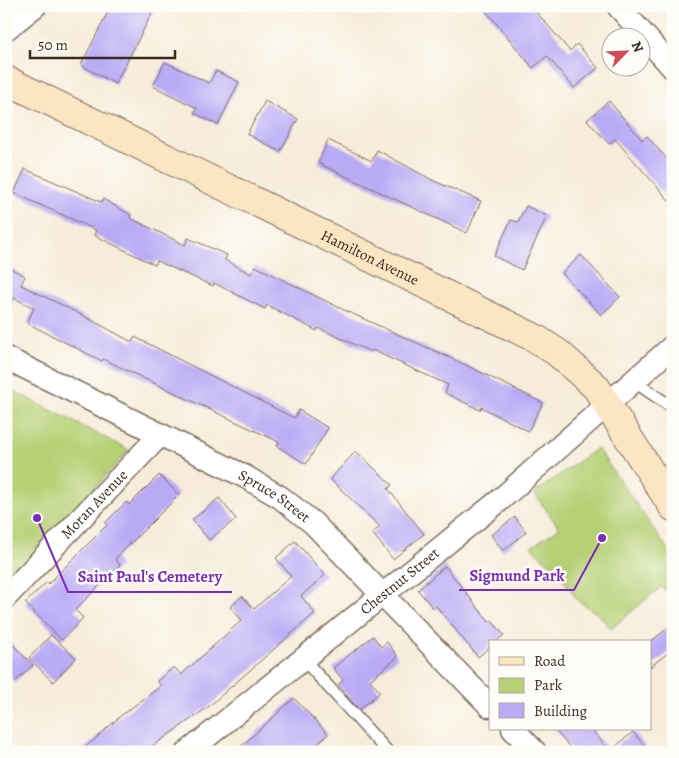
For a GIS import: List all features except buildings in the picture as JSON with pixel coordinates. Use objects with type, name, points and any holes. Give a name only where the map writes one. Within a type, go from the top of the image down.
[{"type":"street","points":[[6,30],[35,6]]},
{"type":"street","points":[[618,6],[673,68]]},
{"type":"street","name":"Hamilton Avenue","points":[[6,80],[535,338],[580,371],[596,387],[673,507]]},
{"type":"street","name":"Chestnut Street","points":[[188,752],[500,500],[608,406],[673,346]]},
{"type":"street","name":"Spruce Street","points":[[6,358],[244,476],[280,497],[312,523],[489,705]]},
{"type":"street","name":"Moran Avenue","points":[[6,597],[160,435]]},
{"type":"street","points":[[514,730],[535,752]]},
{"type":"lane","points":[[634,382],[673,408]]},
{"type":"lane","points":[[304,659],[388,752]]},
{"type":"green space","points":[[6,387],[129,450],[6,586]]},
{"type":"green space","points":[[597,448],[673,557],[673,597],[661,587],[611,629],[598,614],[578,601],[557,570],[531,547],[559,528],[534,493]]},
{"type":"place","name":"Saint Paul's Cemetery","points":[[37,518]]},
{"type":"place","name":"Sigmund Park","points":[[602,538]]}]
